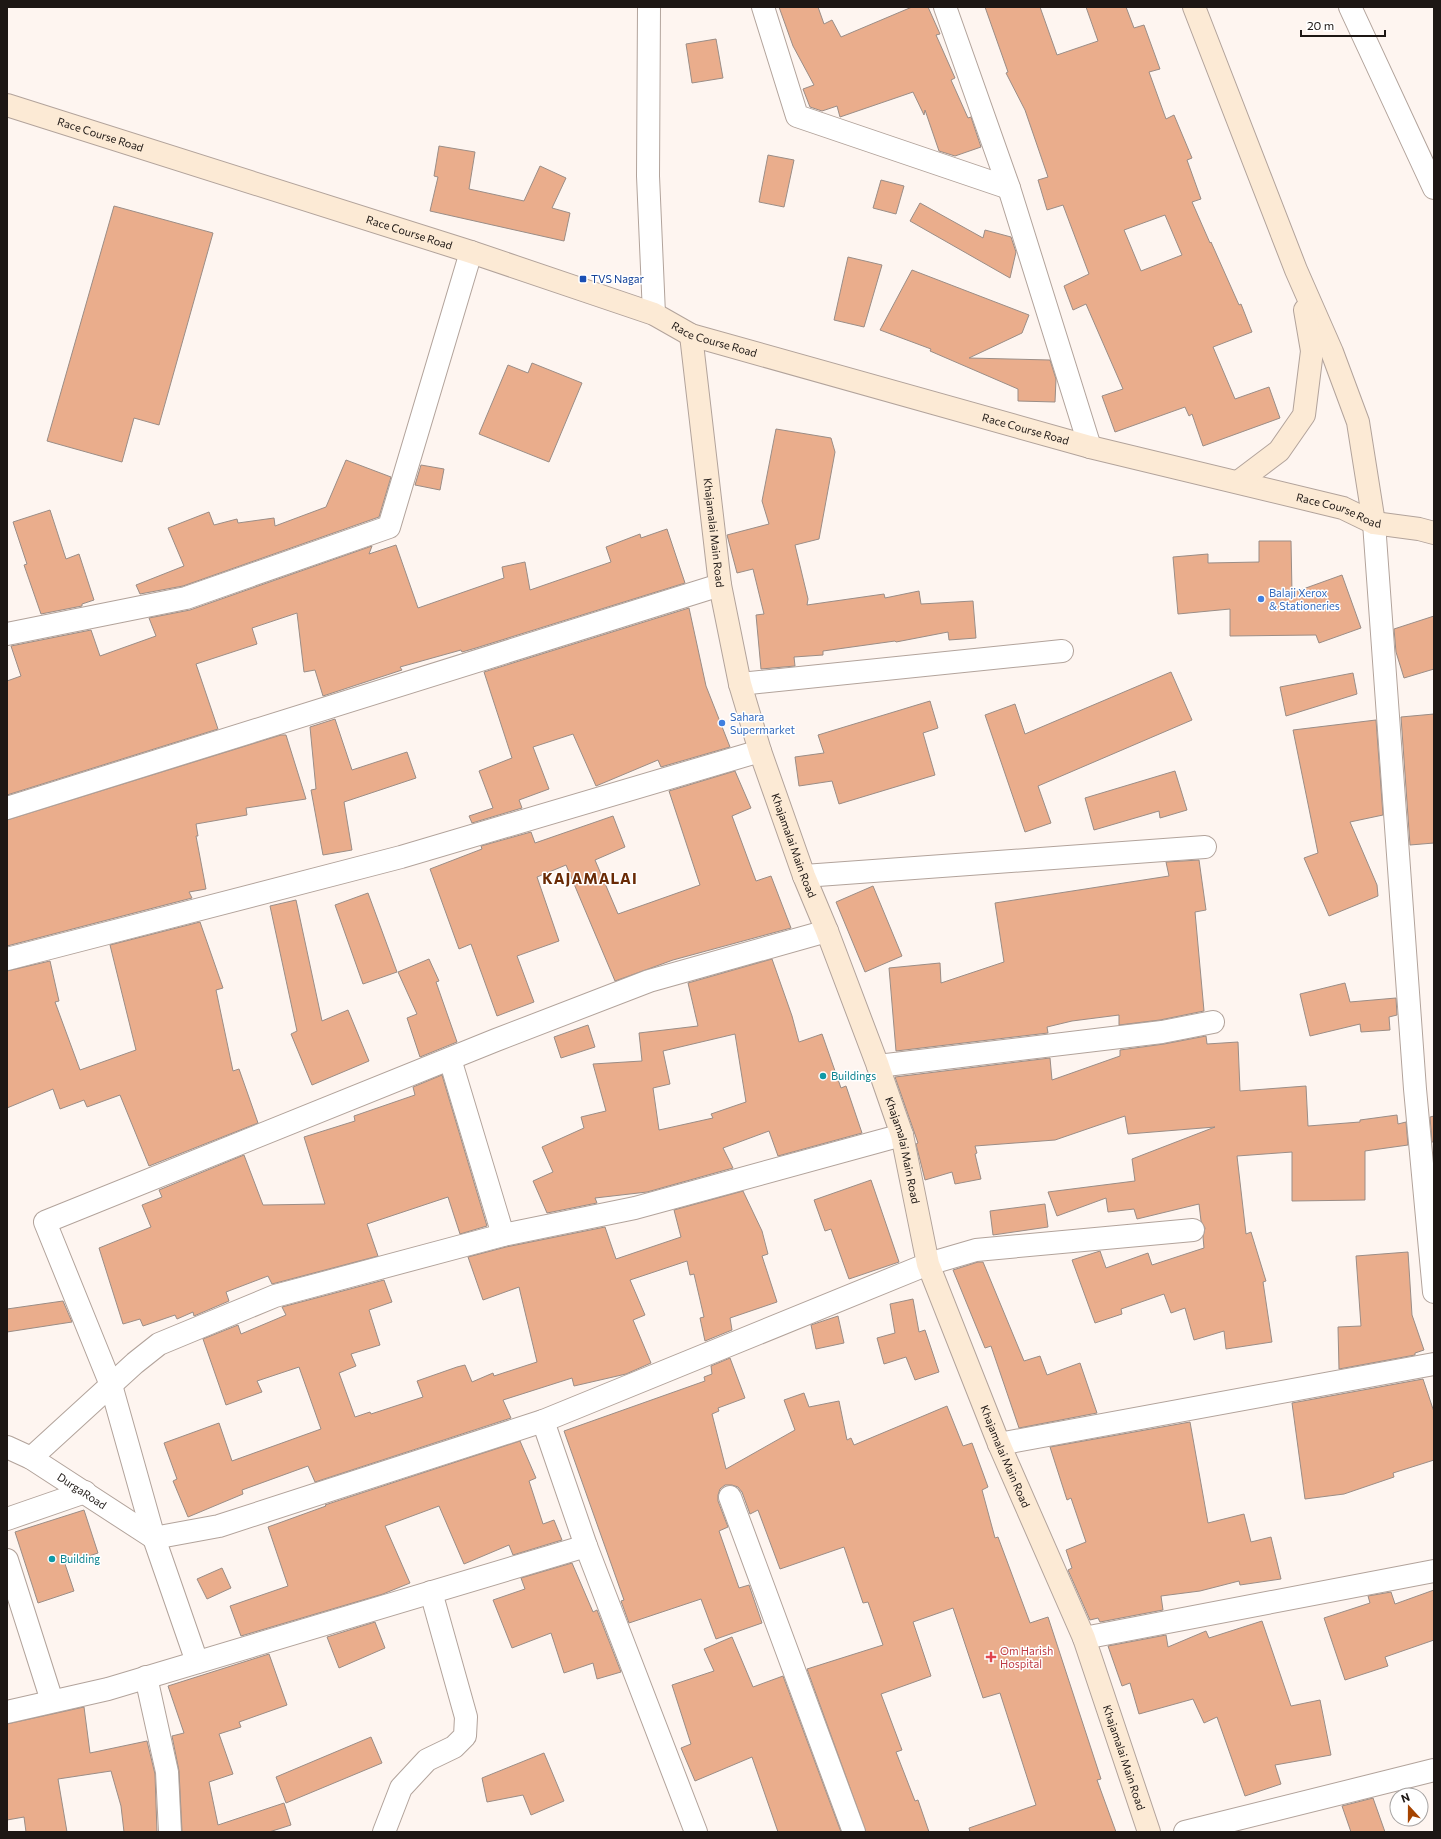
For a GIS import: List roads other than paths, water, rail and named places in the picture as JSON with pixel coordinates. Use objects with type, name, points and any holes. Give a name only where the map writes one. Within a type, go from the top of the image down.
[{"type":"main road","points":[[1194,7],[1300,280],[1332,352],[1358,422],[1374,523]]},
{"type":"main road","name":"Race Course Road","points":[[7,105],[472,252],[654,314],[691,335],[1090,446],[1343,508],[1374,523],[1419,529],[1434,533]]},
{"type":"main road","points":[[1238,482],[1279,451],[1304,415],[1312,351],[1300,280]]},
{"type":"main road","name":"Khajamalai Main Road","points":[[691,335],[720,585],[740,684],[760,751],[804,876],[827,931],[878,1066],[902,1135],[928,1264],[999,1444],[1084,1638],[1150,1832]]},
{"type":"street","points":[[649,7],[648,176],[654,314]]},
{"type":"street","points":[[763,7],[797,116],[1009,188]]},
{"type":"street","points":[[945,7],[1009,188],[1090,446]]},
{"type":"street","points":[[1350,7],[1434,188]]},
{"type":"street","points":[[7,634],[186,598],[389,527],[472,252]]},
{"type":"street","points":[[1374,523],[1415,1089],[1434,1292]]},
{"type":"street","points":[[7,808],[720,585]]},
{"type":"street","points":[[740,684],[1062,651]]},
{"type":"street","points":[[7,959],[401,858],[760,751]]},
{"type":"street","points":[[804,876],[1205,847]]},
{"type":"street","points":[[197,1662],[154,1538],[111,1385],[45,1222],[450,1059],[649,981],[827,931]]},
{"type":"street","points":[[878,1066],[1162,1032],[1214,1022]]},
{"type":"street","points":[[450,1059],[503,1235]]},
{"type":"street","points":[[31,1458],[134,1363],[159,1344],[275,1296],[503,1235],[635,1208],[902,1135]]},
{"type":"street","points":[[154,1538],[219,1526],[543,1421],[928,1264],[976,1250],[1193,1230]]},
{"type":"street","points":[[999,1444],[1434,1364]]},
{"type":"street","points":[[543,1421],[586,1546],[696,1832]]},
{"type":"street","name":"DurgaRoad","points":[[7,1447],[31,1458],[154,1538]]},
{"type":"street","points":[[7,1518],[85,1492]]},
{"type":"street","points":[[730,1497],[854,1832]]},
{"type":"street","points":[[7,1712],[108,1689],[586,1546]]},
{"type":"street","points":[[7,1560],[52,1702]]},
{"type":"street","points":[[1084,1638],[1434,1571]]},
{"type":"street","points":[[384,1832],[401,1788],[427,1760],[454,1747],[465,1736],[466,1717],[431,1592]]},
{"type":"street","points":[[146,1677],[167,1772],[170,1832]]},
{"type":"street","points":[[1185,1832],[1434,1770]]},
{"type":"place","name":"TVS Nagar","points":[[583,279]]},
{"type":"place","name":"Balaji Xerox & Stationeries","points":[[1261,599]]},
{"type":"place","name":"Sahara Supermarket","points":[[722,723]]},
{"type":"place","name":"Buildings","points":[[823,1076]]},
{"type":"place","name":"Building","points":[[52,1559]]},
{"type":"place","name":"Om Harish Hospital","points":[[991,1657]]},
{"type":"district","name":"KAJAMALAI","points":[[590,879]]}]
